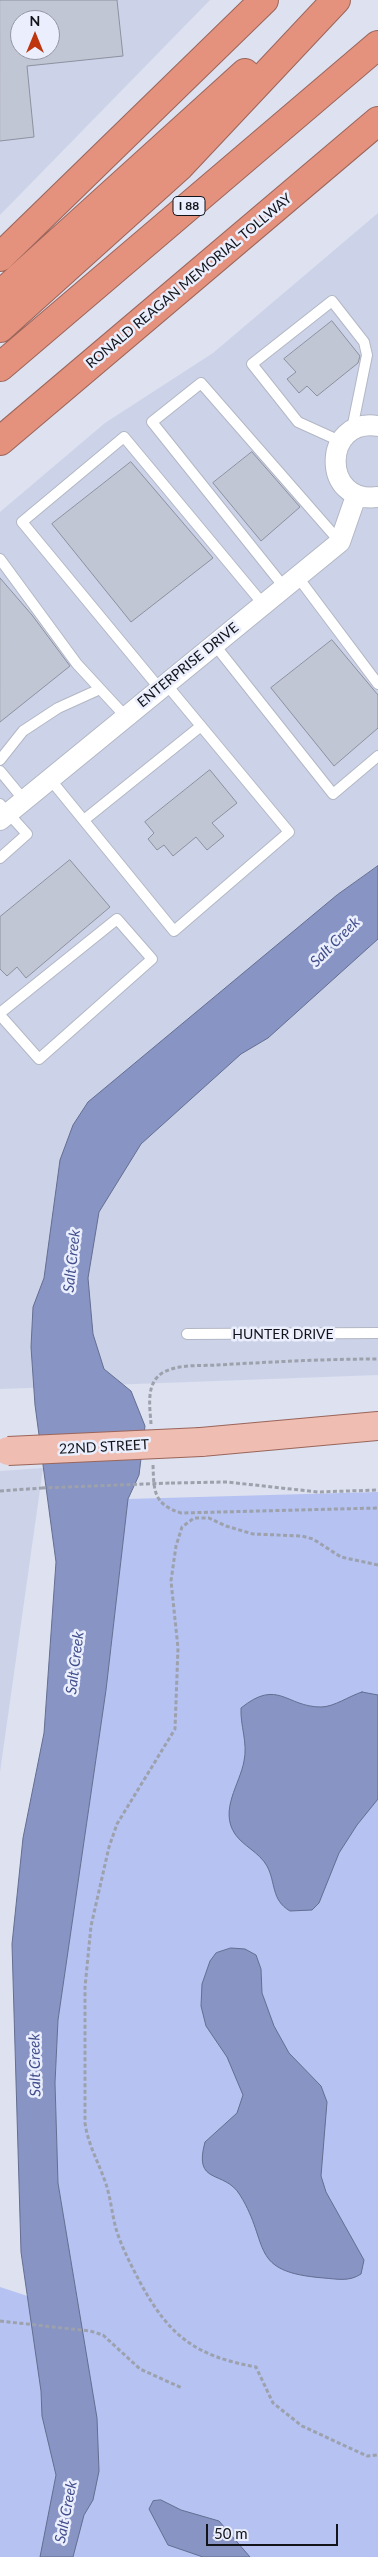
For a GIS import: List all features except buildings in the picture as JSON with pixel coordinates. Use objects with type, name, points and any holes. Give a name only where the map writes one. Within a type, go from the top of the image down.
[{"type":"highway","points":[[0,257],[264,0]]},
{"type":"highway","points":[[0,295],[326,0]]},
{"type":"highway","points":[[0,328],[180,166],[336,0]]},
{"type":"highway","name":"I 88","points":[[0,367],[378,45]]},
{"type":"highway","name":"RONALD REAGAN MEMORIAL TOLLWAY","points":[[0,441],[378,121]]},
{"type":"main road","name":"22ND STREET","points":[[200,1442],[378,1426]]},
{"type":"main road","name":"22ND STREET","points":[[3,1451],[200,1442],[378,1441]]},
{"type":"street","points":[[378,426],[346,435],[336,454],[338,477],[345,487],[356,496],[378,497]]},
{"type":"street","points":[[340,542],[356,496]]},
{"type":"street","name":"ENTERPRISE DRIVE","points":[[3,812],[24,800],[340,542]]},
{"type":"lane","points":[[332,301],[364,342],[367,354],[346,435],[298,422],[252,364],[332,301]]},
{"type":"lane","points":[[340,542],[201,383],[152,422],[378,684]]},
{"type":"lane","points":[[50,779],[174,931],[289,832],[201,726],[163,686],[22,522],[124,437],[263,604]]},
{"type":"lane","points":[[0,559],[78,664],[126,717]]},
{"type":"lane","points":[[214,644],[333,794],[378,756]]},
{"type":"lane","points":[[0,760],[23,731],[58,708],[100,689]]},
{"type":"lane","points":[[84,820],[201,726]]},
{"type":"lane","points":[[0,770],[24,800]]},
{"type":"lane","points":[[0,858],[27,834],[3,812]]},
{"type":"lane","points":[[117,919],[152,959],[39,1059],[0,1014],[117,919]]},
{"type":"lane","name":"HUNTER DRIVE","points":[[187,1334],[378,1333]]},
{"type":"path","points":[[150,1403],[150,1392],[156,1379],[164,1372],[182,1368],[378,1359]]},
{"type":"path","points":[[0,1491],[227,1482],[318,1492],[378,1490]]},
{"type":"path","points":[[154,1491],[158,1499],[168,1508],[181,1513],[378,1508]]},
{"type":"path","points":[[378,1565],[340,1557],[313,1539],[302,1536],[253,1534],[226,1526],[209,1518],[194,1518],[182,1527],[176,1546],[171,1581],[178,1648],[175,1729],[117,1824],[109,1847],[91,1926],[85,1987],[85,2123],[88,2142],[107,2186],[117,2234],[128,2261],[157,2313],[172,2331],[225,2362],[256,2367],[274,2404],[302,2426],[367,2456],[378,2455]]},
{"type":"path","points":[[0,2321],[90,2331],[111,2342],[140,2369],[182,2388]]},
{"type":"shaded area","points":[[0,0],[210,0],[0,215]]},
{"type":"shaded area","points":[[378,213],[378,1375],[0,1389],[0,512],[105,423],[213,353]]},
{"type":"shaded area","points":[[43,1468],[0,1772],[0,1471]]},
{"type":"shaded area","points":[[378,1492],[378,2557],[0,2557],[0,2287],[79,2313],[58,2183],[55,2083],[58,2020],[106,1690],[128,1499]]},
{"type":"water","name":"Salt Creek","points":[[378,866],[378,939],[268,1038],[241,1054],[141,1144],[99,1212],[88,1278],[93,1334],[104,1369],[131,1391],[145,1426],[139,1475],[128,1499],[106,1690],[58,2020],[55,2083],[58,2183],[97,2418],[99,2471],[93,2500],[84,2515],[73,2557],[40,2557],[56,2475],[42,2416],[41,2391],[21,2252],[12,1944],[23,1838],[44,1733],[56,1562],[35,1405],[31,1347],[33,1307],[44,1278],[60,1160],[73,1125],[88,1102],[337,895]]},
{"type":"water","points":[[362,1692],[378,1695],[378,1799],[357,1825],[339,1853],[319,1903],[312,1910],[290,1911],[280,1902],[270,1872],[264,1861],[238,1838],[231,1825],[229,1816],[230,1806],[242,1770],[245,1754],[241,1708],[254,1699],[273,1694],[309,1706],[326,1707]]},
{"type":"water","points":[[231,1948],[245,1949],[256,1955],[261,1969],[262,1993],[274,2026],[289,2053],[321,2086],[327,2102],[321,2176],[326,2192],[364,2260],[361,2274],[356,2277],[338,2279],[300,2275],[283,2270],[272,2262],[265,2253],[240,2195],[233,2187],[207,2171],[203,2165],[202,2156],[205,2142],[237,2113],[243,2095],[227,2057],[206,2026],[201,2006],[202,1984],[210,1961],[216,1953]]},
{"type":"water","points":[[161,2500],[181,2510],[219,2521],[250,2557],[203,2557],[168,2545],[149,2509],[153,2501]]}]
